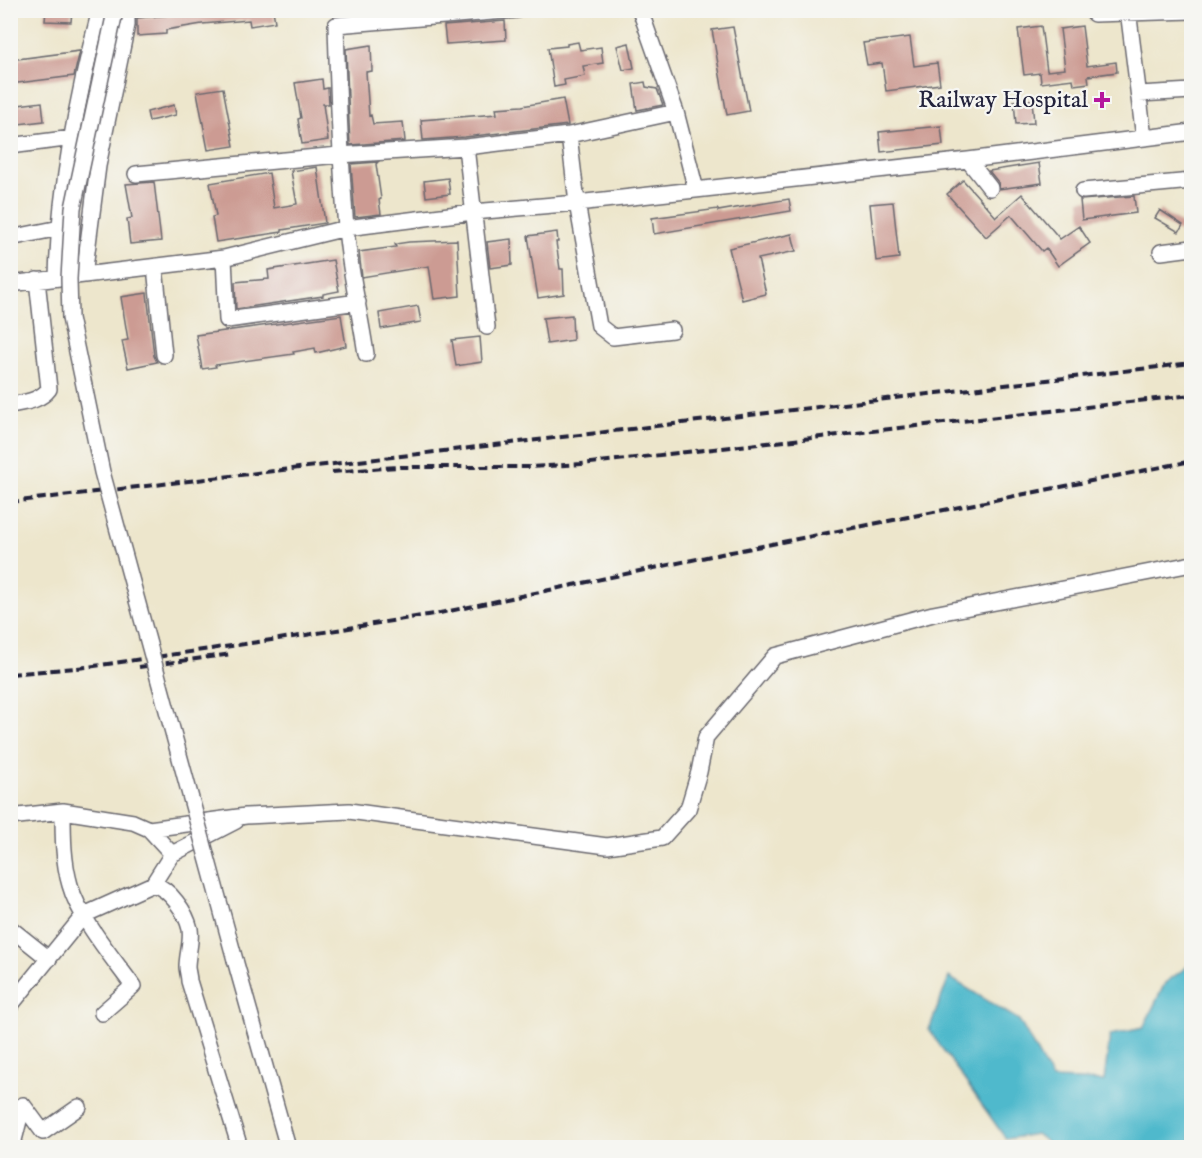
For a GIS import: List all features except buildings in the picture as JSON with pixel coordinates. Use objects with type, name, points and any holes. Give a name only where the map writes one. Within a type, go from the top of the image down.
[{"type":"street","points":[[366,354],[346,228],[339,155],[336,25],[518,10]]},
{"type":"street","points":[[640,10],[676,112],[696,190]]},
{"type":"street","points":[[57,278],[66,172],[91,48],[115,11]]},
{"type":"street","points":[[84,275],[98,166],[127,25],[115,11]]},
{"type":"street","points":[[115,11],[73,208],[69,279],[70,318],[102,472],[288,1148]]},
{"type":"street","points":[[1094,14],[1191,11]]},
{"type":"street","points":[[1129,12],[1144,138]]},
{"type":"street","points":[[1139,94],[1191,91]]},
{"type":"street","points":[[136,174],[339,155],[466,147],[569,135],[676,112]]},
{"type":"street","points":[[10,284],[224,258],[346,228],[473,212],[577,203],[968,160],[1191,132]]},
{"type":"street","points":[[569,135],[577,203],[599,326],[613,337],[672,330]]},
{"type":"street","points":[[10,146],[73,138]]},
{"type":"street","points":[[466,147],[487,327]]},
{"type":"street","points":[[968,160],[990,188]]},
{"type":"street","points":[[1083,191],[1191,181]]},
{"type":"street","points":[[10,238],[60,228]]},
{"type":"street","points":[[1161,252],[1191,248]]},
{"type":"street","points":[[224,258],[227,320],[358,302]]},
{"type":"street","points":[[155,267],[164,355]]},
{"type":"street","points":[[10,405],[35,400],[44,395],[49,388],[37,280]]},
{"type":"street","points":[[149,829],[246,816],[350,811],[607,846],[662,838],[688,810],[706,737],[775,656],[933,614],[1191,564]]},
{"type":"street","points":[[10,816],[63,811],[133,822],[149,829],[172,854]]},
{"type":"street","points":[[63,811],[64,854],[70,886],[84,915],[133,986],[102,1013]]},
{"type":"street","points":[[13,998],[49,959],[84,915],[153,884],[172,854],[246,816]]},
{"type":"street","points":[[153,884],[168,891],[181,909],[190,928],[187,967],[189,981],[240,1148]]},
{"type":"street","points":[[10,928],[49,959]]},
{"type":"street","points":[[23,1105],[43,1132],[79,1107]]},
{"type":"street","points":[[10,1115],[23,1105]]},
{"type":"street","points":[[12,1148],[23,1105]]},
{"type":"water","points":[[1191,964],[1191,1147],[1053,1147],[1036,1134],[1006,1139],[929,1030],[949,977],[1019,1020],[1052,1079],[1104,1081],[1110,1035],[1143,1028],[1165,983]]},
{"type":"railway","points":[[10,502],[1192,363]]},
{"type":"railway","points":[[332,472],[397,467],[532,467],[581,464],[1192,395]]},
{"type":"railway","points":[[10,674],[87,667],[440,613],[711,556],[1192,461]]},
{"type":"railway","points":[[139,667],[231,654]]},
{"type":"place","name":"Railway Hospital","points":[[1102,100]]}]
